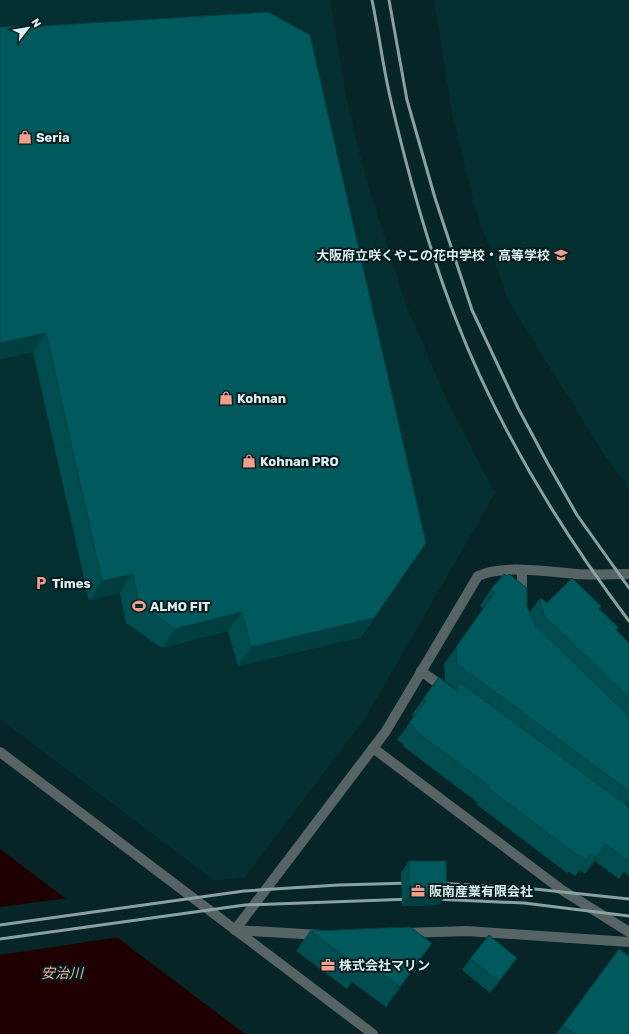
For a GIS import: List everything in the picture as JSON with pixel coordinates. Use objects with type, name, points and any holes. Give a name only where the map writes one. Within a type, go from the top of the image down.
[{"type":"street","points":[[522,571],[522,607]]},
{"type":"street","points":[[235,930],[386,730],[478,576],[488,572],[522,571],[579,574],[629,574]]},
{"type":"street","points":[[421,671],[453,694]]},
{"type":"street","points":[[373,748],[562,890],[629,932]]},
{"type":"street","points":[[0,752],[373,1034]]},
{"type":"street","points":[[235,930],[328,935]]},
{"type":"street","points":[[390,933],[467,931],[629,942]]},
{"type":"shaded area","points":[[0,0],[330,0],[346,96],[359,152],[406,304],[447,401],[495,493],[366,717],[245,877],[215,881],[0,719]]},
{"type":"shaded area","name":"大阪府立咲くやこの花中学校・高等学校","points":[[434,0],[629,0],[629,488],[605,456],[509,302],[475,208],[453,118]]},
{"type":"water","name":"安治川","points":[[0,849],[245,1034],[0,1034]]},
{"type":"pier","points":[[68,898],[120,937],[0,955],[0,907]]},
{"type":"building","name":"Kohnan","points":[[268,12],[310,35],[426,543],[374,618],[251,647],[242,612],[175,629],[139,604],[133,574],[102,581],[46,333],[0,343],[0,27],[41,26]]},
{"type":"building","points":[[504,574],[507,576],[509,574],[527,588],[527,607],[535,625],[629,716],[629,791],[457,664],[456,647],[495,592],[491,589]]},
{"type":"building","points":[[572,578],[601,606],[599,609],[618,627],[616,630],[629,643],[629,698],[545,617],[540,603],[540,598],[547,603]]},
{"type":"building","points":[[439,677],[458,692],[458,681],[629,807],[629,862],[606,844],[596,858],[591,854],[586,860],[580,855],[578,856],[488,788],[489,786],[414,730],[415,728],[409,723],[426,701],[423,699]]},
{"type":"building","points":[[409,861],[446,861],[447,894],[410,894]]},
{"type":"building","points":[[410,927],[432,943],[400,987],[366,962],[361,969],[310,931]]},
{"type":"building","points":[[489,935],[517,958],[499,981],[470,959]]},
{"type":"building","points":[[619,949],[629,956],[629,1034],[575,1034],[563,1025]]},
{"type":"railway","points":[[372,0],[388,89],[412,183],[427,237],[455,317],[490,397],[531,475],[578,549],[629,621]]},
{"type":"railway","points":[[389,0],[407,100],[435,198],[472,310],[518,408],[548,464],[577,515],[629,588]]},
{"type":"railway","points":[[0,925],[244,891],[339,885],[411,883]]},
{"type":"railway","points":[[435,883],[525,888],[629,899]]},
{"type":"railway","points":[[0,939],[245,905],[412,899]]},
{"type":"railway","points":[[432,899],[524,903],[629,916]]},
{"type":"place","name":"Seria","points":[[25,137]]},
{"type":"place","name":"大阪府立咲くやこの花中学校・高等学校","points":[[561,255]]},
{"type":"place","name":"Kohnan","points":[[226,398]]},
{"type":"place","name":"Kohnan PRO","points":[[249,461]]},
{"type":"place","name":"Times","points":[[41,583]]},
{"type":"place","name":"ALMO FIT","points":[[139,606]]},
{"type":"place","name":"阪南産業有限会社","points":[[418,891]]},
{"type":"place","name":"株式会社マリン","points":[[328,965]]}]
